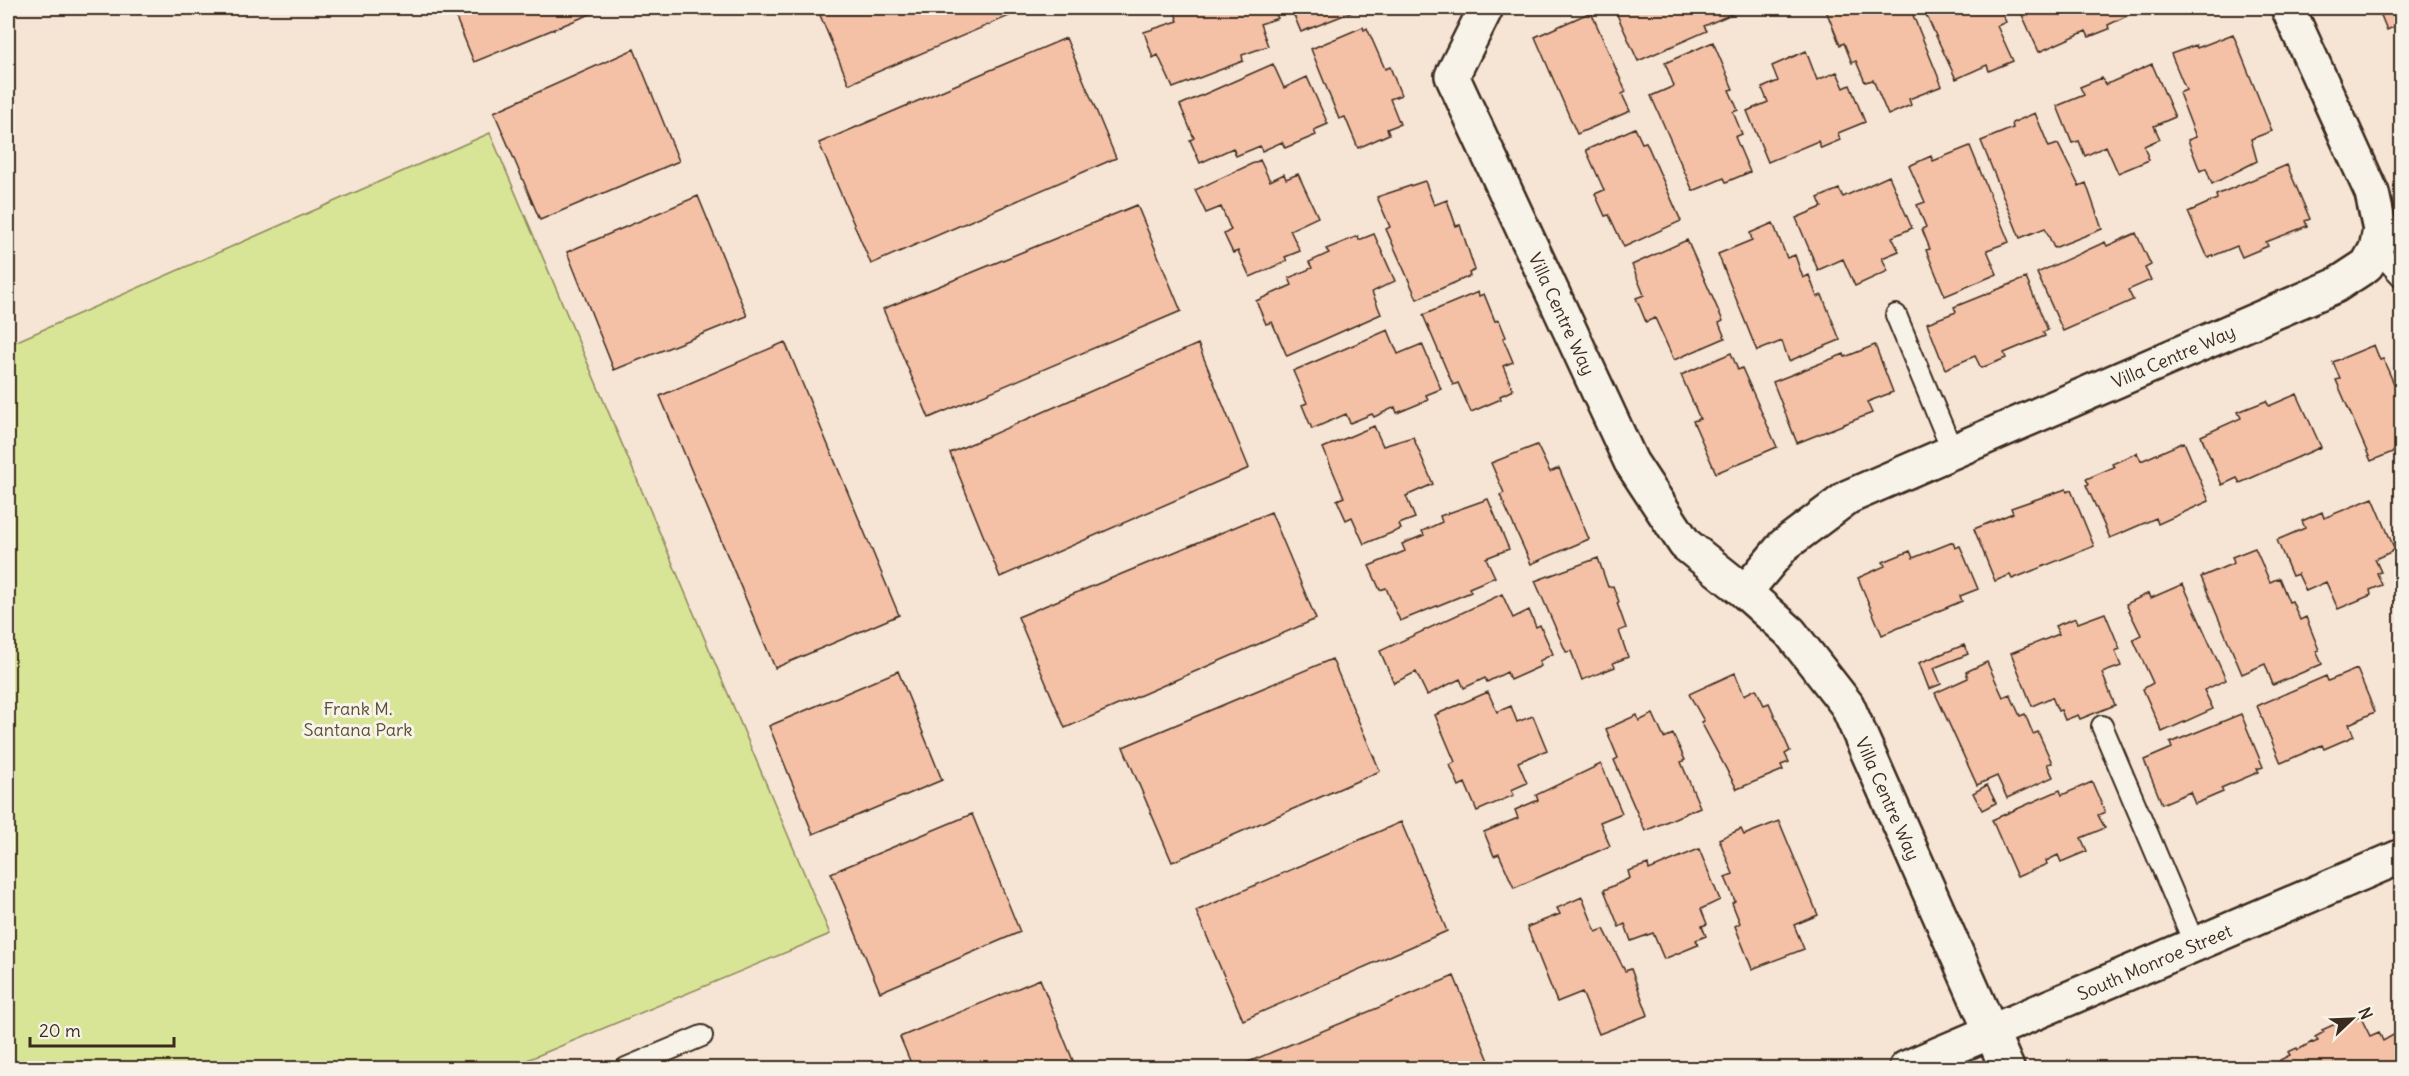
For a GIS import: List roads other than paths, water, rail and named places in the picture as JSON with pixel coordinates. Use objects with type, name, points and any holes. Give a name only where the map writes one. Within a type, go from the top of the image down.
[{"type":"street","name":"Villa Centre Way","points":[[1486,8],[1452,76],[1631,462],[1685,544],[1790,632],[1847,705],[2007,1068]]},
{"type":"street","points":[[2288,8],[2372,194],[2380,230],[2376,249]]},
{"type":"street","name":"Villa Centre Way","points":[[1744,592],[1784,545],[1848,497],[2335,286],[2367,266],[2376,249]]},
{"type":"street","name":"South Monroe Street","points":[[1906,1068],[2402,856]]},
{"type":"lane","points":[[2376,249],[2402,277]]},
{"type":"lane","points":[[1896,315],[1952,450]]},
{"type":"lane","points":[[2102,726],[2195,945]]},
{"type":"lane","points":[[626,1068],[702,1036]]},
{"type":"park label","name":"Frank M. Santana Park","points":[[358,718]]}]
